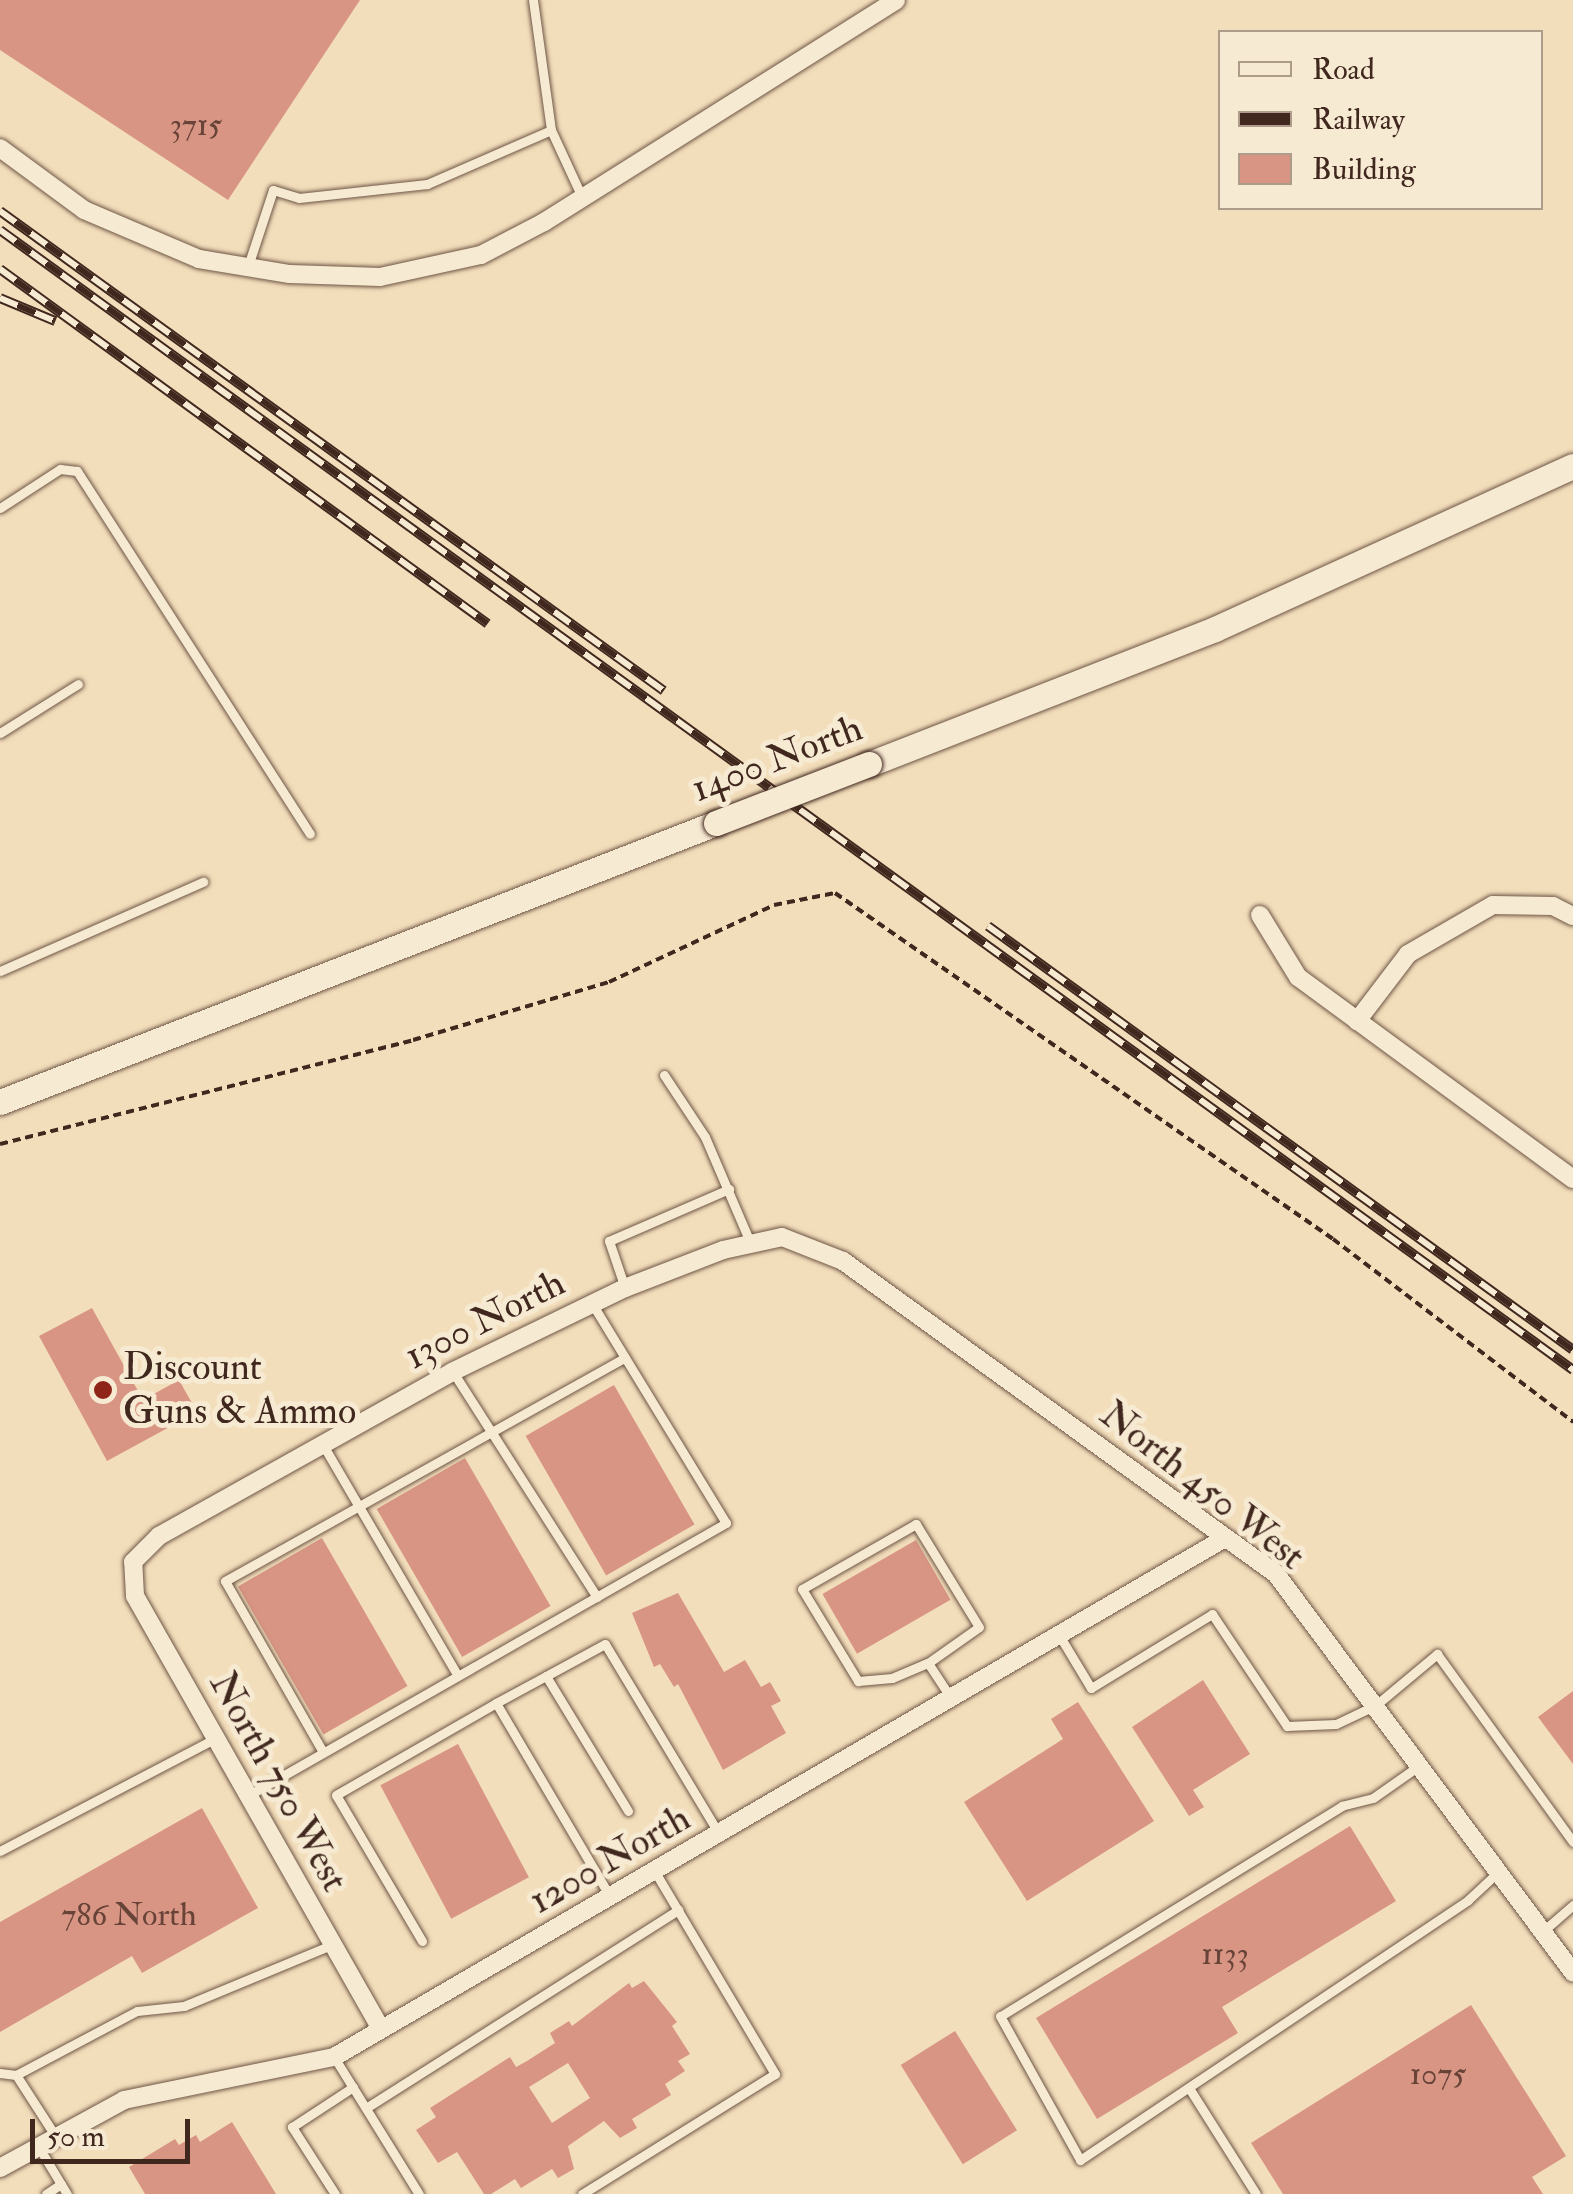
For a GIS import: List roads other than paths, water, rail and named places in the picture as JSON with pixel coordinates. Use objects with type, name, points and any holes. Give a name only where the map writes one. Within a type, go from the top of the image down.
[{"type":"main road","name":"1400 North","points":[[0,1102],[1232,622],[1573,466]]},
{"type":"street","points":[[0,148],[84,210],[199,260],[380,276],[481,255],[583,200],[896,0]]},
{"type":"street","points":[[1357,1021],[1408,954],[1493,905],[1522,902],[1573,916]]},
{"type":"street","points":[[1260,915],[1298,977],[1573,1179]]},
{"type":"street","name":"1300 North","points":[[133,1562],[160,1536],[452,1372],[625,1288],[750,1242],[782,1237]]},
{"type":"street","name":"North 450 West","points":[[782,1237],[843,1261],[1276,1574],[1422,1764],[1497,1873],[1573,1972]]},
{"type":"street","name":"1200 North","points":[[0,2168],[124,2100],[334,2056],[1225,1538]]},
{"type":"street","name":"North 750 West","points":[[133,1562],[135,1596],[251,1794],[330,1945],[381,2029]]},
{"type":"lane","points":[[533,0],[551,130],[583,200]]},
{"type":"lane","points":[[248,267],[273,190],[299,198],[427,184],[551,130]]},
{"type":"lane","points":[[0,508],[60,469],[76,471],[310,834]]},
{"type":"lane","points":[[0,733],[78,684]]},
{"type":"lane","points":[[0,971],[203,882]]},
{"type":"lane","points":[[664,1075],[705,1137],[750,1242]]},
{"type":"lane","points":[[625,1288],[609,1241],[729,1190]]},
{"type":"lane","points":[[251,1794],[726,1523],[591,1303]]},
{"type":"lane","points":[[323,1752],[225,1581],[625,1357]]},
{"type":"lane","points":[[452,1372],[494,1431],[596,1598]]},
{"type":"lane","points":[[323,1445],[361,1504],[457,1674]]},
{"type":"lane","points":[[916,1524],[979,1626],[928,1662],[892,1678],[858,1681],[802,1589],[916,1524]]},
{"type":"lane","points":[[1059,1635],[1091,1688],[1212,1614],[1287,1726],[1336,1724],[1376,1705],[1437,1654],[1573,1842]]},
{"type":"lane","points":[[422,1942],[336,1796],[605,1644],[719,1834]]},
{"type":"lane","points":[[928,1662],[952,1698]]},
{"type":"lane","points":[[546,1676],[628,1811]]},
{"type":"lane","points":[[496,1703],[610,1898]]},
{"type":"lane","points":[[0,1852],[218,1737]]},
{"type":"lane","points":[[1422,1764],[1000,2016],[1080,2160],[1468,1900],[1497,1873]]},
{"type":"lane","points":[[582,2194],[776,2074],[655,1872]]},
{"type":"lane","points":[[1542,1932],[1573,1905]]},
{"type":"lane","points":[[366,2108],[678,1910]]},
{"type":"lane","points":[[0,2073],[16,2075],[137,2011],[184,2006],[330,1945]]},
{"type":"lane","points":[[334,2056],[417,2190],[402,2194]]},
{"type":"lane","points":[[16,2075],[56,2137]]},
{"type":"lane","points":[[335,2194],[292,2127],[353,2087]]},
{"type":"lane","points":[[1189,2088],[1256,2194]]},
{"type":"lane","points":[[38,2146],[64,2189],[46,2194]]},
{"type":"railway","points":[[0,211],[664,691]]},
{"type":"railway","points":[[0,230],[1573,1370]]},
{"type":"railway","points":[[0,269],[488,624]]},
{"type":"railway","points":[[0,298],[55,321]]},
{"type":"railway","points":[[988,926],[1573,1350]]},
{"type":"place","name":"Discount Guns & Ammo","points":[[103,1390]]}]
